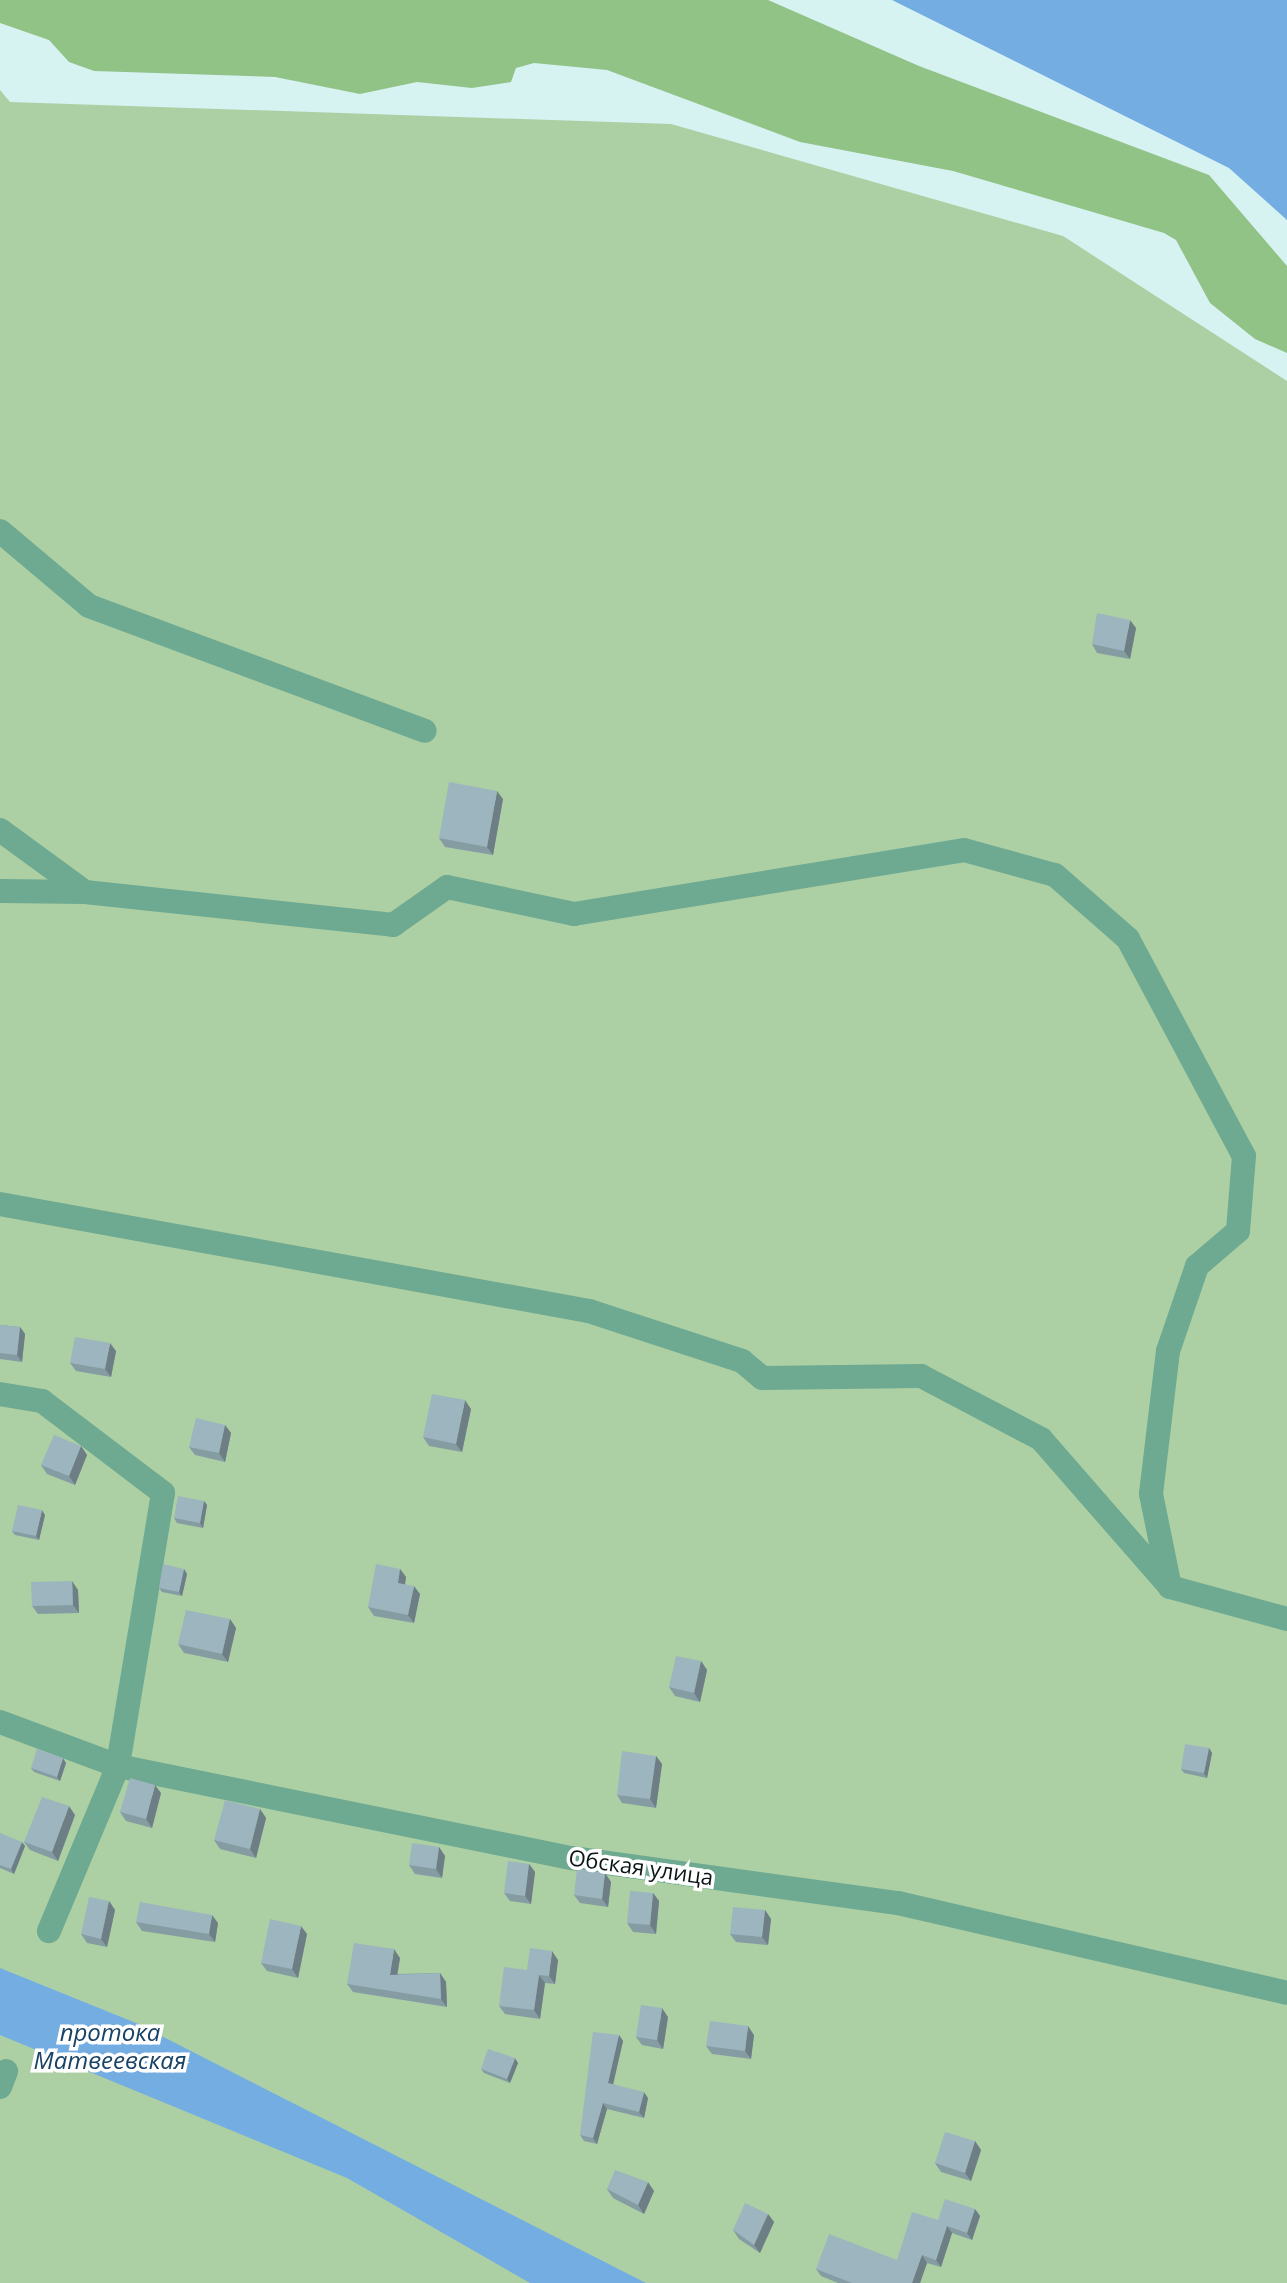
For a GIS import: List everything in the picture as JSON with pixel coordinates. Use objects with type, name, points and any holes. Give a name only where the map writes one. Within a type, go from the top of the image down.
[{"type":"street","points":[[0,531],[89,606],[425,731]]},
{"type":"street","points":[[0,830],[85,892]]},
{"type":"street","points":[[0,891],[85,892],[393,925],[447,887],[574,914],[964,850],[1055,875],[1128,939],[1244,1156],[1238,1231],[1197,1266],[1168,1351],[1151,1494],[1170,1587]]},
{"type":"street","points":[[0,1204],[589,1311],[742,1361],[762,1378],[921,1376],[1041,1439],[1170,1587],[1287,1619]]},
{"type":"street","points":[[0,1394],[42,1401],[163,1493],[118,1766],[49,1931]]},
{"type":"street","name":"Обская улица","points":[[0,1722],[118,1766],[572,1858],[898,1903],[1287,1993]]},
{"type":"green space","points":[[0,0],[768,0],[919,66],[1209,175],[1287,266],[1287,353],[1255,339],[1210,303],[1176,240],[1164,233],[953,171],[800,142],[607,70],[534,63],[516,68],[511,82],[472,88],[417,82],[360,94],[275,77],[94,71],[69,62],[49,40],[0,23]]},
{"type":"green space","points":[[0,90],[10,102],[671,124],[1063,236],[1287,381],[1287,2283],[0,2283]]},
{"type":"water","points":[[892,0],[1287,0],[1287,220],[1229,168]]},
{"type":"water","name":"протока Матвеевская","points":[[0,1968],[136,2023],[646,2283],[530,2283],[347,2178],[0,2035]]},
{"type":"building","points":[[1097,613],[1130,620],[1124,651],[1092,644]]},
{"type":"building","points":[[449,782],[497,791],[487,847],[439,838]]},
{"type":"building","points":[[0,1325],[20,1327],[17,1355],[0,1353]]},
{"type":"building","points":[[75,1337],[110,1343],[105,1369],[70,1363]]},
{"type":"building","points":[[432,1394],[465,1400],[456,1444],[423,1437]]},
{"type":"building","points":[[196,1418],[225,1425],[219,1453],[189,1447]]},
{"type":"building","points":[[54,1435],[81,1446],[69,1476],[41,1465]]},
{"type":"building","points":[[178,1496],[204,1501],[200,1523],[174,1518]]},
{"type":"building","points":[[18,1505],[42,1510],[36,1536],[12,1531]]},
{"type":"building","points":[[163,1564],[184,1569],[179,1592],[159,1588]]},
{"type":"building","points":[[376,1564],[400,1569],[398,1583],[414,1586],[408,1615],[368,1607]]},
{"type":"building","points":[[72,1581],[73,1605],[32,1606],[31,1582]]},
{"type":"building","points":[[186,1610],[230,1619],[222,1654],[178,1644]]},
{"type":"building","points":[[676,1656],[701,1661],[694,1693],[669,1687]]},
{"type":"building","points":[[1185,1744],[1209,1748],[1204,1773],[1181,1769]]},
{"type":"building","points":[[37,1749],[63,1758],[57,1777],[31,1768]]},
{"type":"building","points":[[622,1751],[656,1756],[650,1799],[617,1795]]},
{"type":"building","points":[[130,1778],[155,1785],[146,1819],[120,1812]]},
{"type":"building","points":[[42,1797],[69,1806],[52,1852],[24,1842]]},
{"type":"building","points":[[225,1800],[260,1809],[250,1849],[214,1840]]},
{"type":"building","points":[[0,1833],[22,1842],[11,1869],[0,1865]]},
{"type":"building","points":[[412,1843],[439,1847],[436,1869],[409,1865]]},
{"type":"building","points":[[508,1861],[529,1864],[525,1896],[504,1893]]},
{"type":"building","points":[[577,1869],[605,1873],[602,1899],[574,1895]]},
{"type":"building","points":[[630,1891],[653,1893],[650,1925],[627,1923]]},
{"type":"building","points":[[89,1897],[109,1901],[101,1939],[81,1934]]},
{"type":"building","points":[[140,1902],[212,1915],[209,1934],[136,1922]]},
{"type":"building","points":[[733,1907],[765,1910],[762,1937],[730,1934]]},
{"type":"building","points":[[270,1919],[301,1926],[292,1969],[261,1963]]},
{"type":"building","points":[[354,1943],[394,1949],[390,1975],[440,1973],[441,1999],[347,1984]]},
{"type":"building","points":[[530,1948],[552,1951],[549,1976],[539,1975],[534,2010],[499,2006],[504,1967],[527,1970]]},
{"type":"building","points":[[641,2005],[662,2008],[657,2040],[636,2037]]},
{"type":"building","points":[[710,2021],[748,2026],[745,2051],[706,2046]]},
{"type":"building","points":[[593,2032],[619,2035],[608,2083],[644,2092],[639,2112],[603,2103],[593,2138],[580,2135]]},
{"type":"building","points":[[488,2049],[515,2058],[507,2079],[481,2069]]},
{"type":"building","points":[[945,2132],[975,2141],[965,2173],[935,2163]]},
{"type":"building","points":[[615,2170],[648,2182],[638,2205],[607,2189]]},
{"type":"building","points":[[945,2199],[975,2209],[967,2233],[947,2226],[936,2260],[922,2255],[912,2283],[852,2283],[816,2269],[829,2234],[897,2260],[912,2212],[938,2220]]},
{"type":"building","points":[[745,2203],[768,2214],[754,2245],[733,2230]]}]
